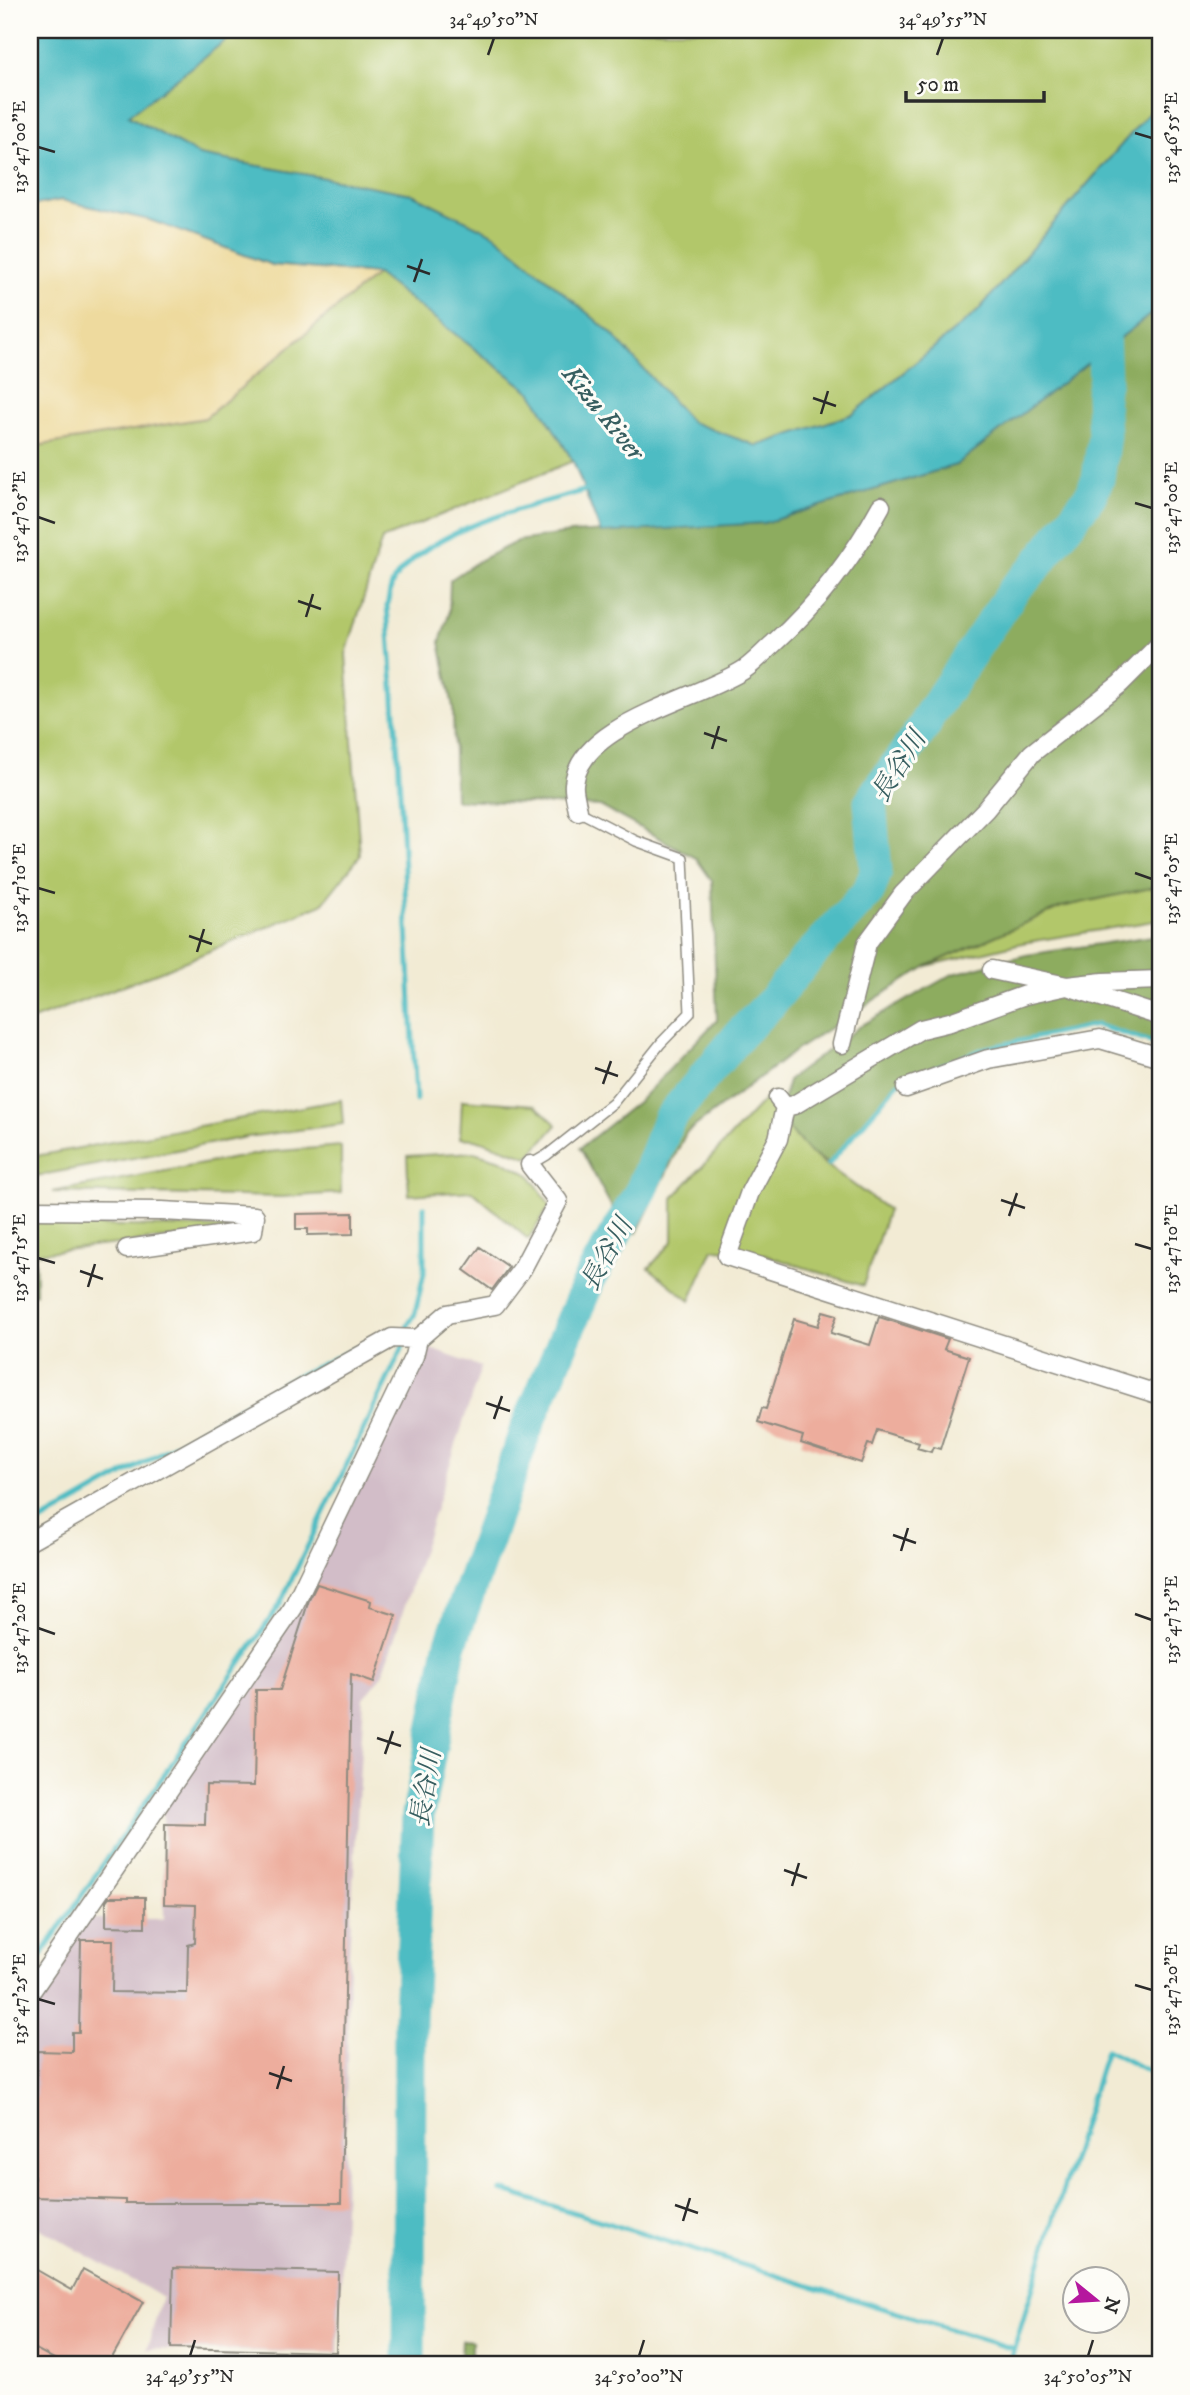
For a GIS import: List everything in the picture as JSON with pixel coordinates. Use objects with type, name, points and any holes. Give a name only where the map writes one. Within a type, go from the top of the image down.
[{"type":"street","points":[[578,811],[574,785],[580,764],[595,744],[642,716],[699,693],[745,669],[783,635],[839,574],[881,506]]},
{"type":"street","points":[[842,1044],[867,943],[903,894],[985,810],[1032,753],[1120,684],[1160,644]]},
{"type":"street","points":[[992,970],[1067,986],[1160,1016]]},
{"type":"street","points":[[1160,980],[1067,986],[1025,995],[950,1022],[921,1029],[794,1105],[782,1103],[778,1139],[750,1192],[727,1256],[1160,1395]]},
{"type":"street","points":[[906,1088],[988,1059],[1100,1039],[1160,1057]]},
{"type":"street","points":[[30,1993],[293,1608],[414,1356],[418,1339],[447,1314],[495,1305],[522,1269],[558,1201],[530,1165]]},
{"type":"street","points":[[30,1210],[162,1211],[255,1216],[253,1231],[127,1249]]},
{"type":"street","points":[[30,1541],[392,1338],[418,1339]]},
{"type":"lane","points":[[530,1165],[547,1155],[613,1102],[661,1043],[690,1013],[683,858],[636,841],[578,811]]},
{"type":"shaded area","points":[[428,1348],[481,1367],[383,1674],[364,1698],[349,1954],[344,2212],[338,2353],[147,2349],[162,2297],[30,2223],[30,2002],[87,1919],[164,1919],[163,1808],[298,1606]]},
{"type":"green space","points":[[239,30],[1160,30],[1160,100],[977,312],[853,414],[757,446],[691,422],[611,333],[495,235],[412,194],[199,155],[128,116]]},
{"type":"green space","points":[[377,274],[532,393],[573,461],[382,539],[346,654],[360,856],[322,904],[169,968],[30,1021],[30,447],[205,418]]},
{"type":"green space","points":[[1160,307],[1160,886],[1061,907],[927,966],[799,1048],[686,1133],[637,1233],[623,1228],[580,1148],[640,1100],[717,1020],[712,881],[696,858],[600,806],[455,800],[453,707],[440,642],[449,614],[450,580],[480,560],[518,541],[570,533],[764,523],[956,465]]},
{"type":"green space","points":[[1160,886],[1160,920],[1022,943],[927,966],[1061,907]]},
{"type":"green space","points":[[1160,935],[1160,1045],[1096,1025],[986,1048],[898,1083],[829,1164],[810,1153],[779,1117],[788,1080],[862,1025],[953,974],[1026,955]]},
{"type":"green space","points":[[767,1097],[779,1117],[810,1153],[888,1210],[863,1286],[752,1251],[713,1249],[690,1301],[649,1268],[673,1241],[673,1198]]},
{"type":"green space","points":[[341,1100],[343,1124],[247,1137],[30,1177],[30,1157]]},
{"type":"green space","points":[[462,1100],[535,1105],[557,1125],[528,1157],[476,1139],[460,1138]]},
{"type":"green space","points":[[341,1146],[341,1193],[282,1197],[52,1192],[268,1152]]},
{"type":"green space","points":[[474,1152],[501,1160],[530,1175],[550,1206],[528,1239],[472,1191],[409,1195],[407,1156]]},
{"type":"green space","points":[[30,1215],[62,1225],[258,1228],[30,1254]]},
{"type":"green space","points":[[35,1253],[36,1294],[30,1294],[30,1254]]},
{"type":"green space","points":[[462,2340],[472,2341],[472,2365],[461,2365]]},
{"type":"sand","points":[[61,200],[150,220],[272,265],[377,274],[205,418],[30,447],[30,206]]},
{"type":"water","name":"Kizu River","points":[[30,30],[239,30],[128,116],[199,155],[412,194],[495,235],[611,333],[691,422],[757,446],[853,414],[977,312],[1160,100],[1160,307],[956,465],[764,523],[601,533],[573,461],[532,393],[377,274],[272,265],[150,220],[61,200],[30,206]]},
{"type":"building","points":[[353,1213],[353,1234],[308,1235],[308,1229],[296,1229],[296,1214]]},
{"type":"building","points":[[480,1247],[509,1267],[492,1290],[464,1270]]},
{"type":"building","points":[[823,1311],[837,1315],[831,1333],[870,1345],[879,1317],[948,1339],[944,1349],[969,1357],[940,1449],[933,1447],[931,1452],[917,1448],[919,1443],[877,1430],[861,1463],[801,1443],[803,1436],[758,1422],[762,1408],[766,1409],[794,1319],[818,1326]]},
{"type":"building","points":[[317,1584],[371,1601],[370,1607],[396,1615],[374,1682],[351,1674],[341,2203],[125,2203],[125,2200],[34,2197],[34,2176],[30,2176],[30,2098],[36,2098],[37,2051],[72,2052],[72,2032],[79,2032],[81,1940],[113,1940],[112,1992],[187,1993],[188,1945],[195,1943],[196,1905],[164,1904],[165,1824],[205,1825],[206,1785],[254,1786],[256,1690],[280,1690],[309,1600]]},
{"type":"building","points":[[109,1897],[145,1897],[145,1927],[106,1926],[106,1901]]},
{"type":"building","points":[[30,2266],[72,2290],[83,2269],[143,2302],[108,2365],[65,2365],[30,2346]]},
{"type":"building","points":[[173,2268],[338,2272],[336,2352],[171,2348]]},
{"type":"waterway","name":"長谷川","points":[[409,2365],[410,2021],[418,1815],[450,1646],[525,1432],[590,1278],[642,1189],[669,1119],[740,1034],[770,1004],[804,962],[869,891],[876,871],[870,802],[925,725],[1015,588],[1034,569],[1090,496],[1098,479],[1104,435],[1102,307]]},
{"type":"waterway","points":[[416,1100],[398,754],[387,606],[391,589],[394,580],[410,562],[457,532],[512,511],[590,489]]},
{"type":"waterway","points":[[919,1074],[986,1048],[1096,1025],[1160,1045]]},
{"type":"waterway","points":[[829,1164],[898,1083],[903,1081]]},
{"type":"waterway","points":[[30,1968],[279,1606],[402,1349],[408,1325],[415,1314],[424,1273],[424,1207]]},
{"type":"waterway","points":[[30,1528],[286,1381],[355,1349]]},
{"type":"waterway","points":[[1009,2365],[1106,2050],[1160,2077]]},
{"type":"waterway","points":[[501,2190],[1014,2349]]}]
